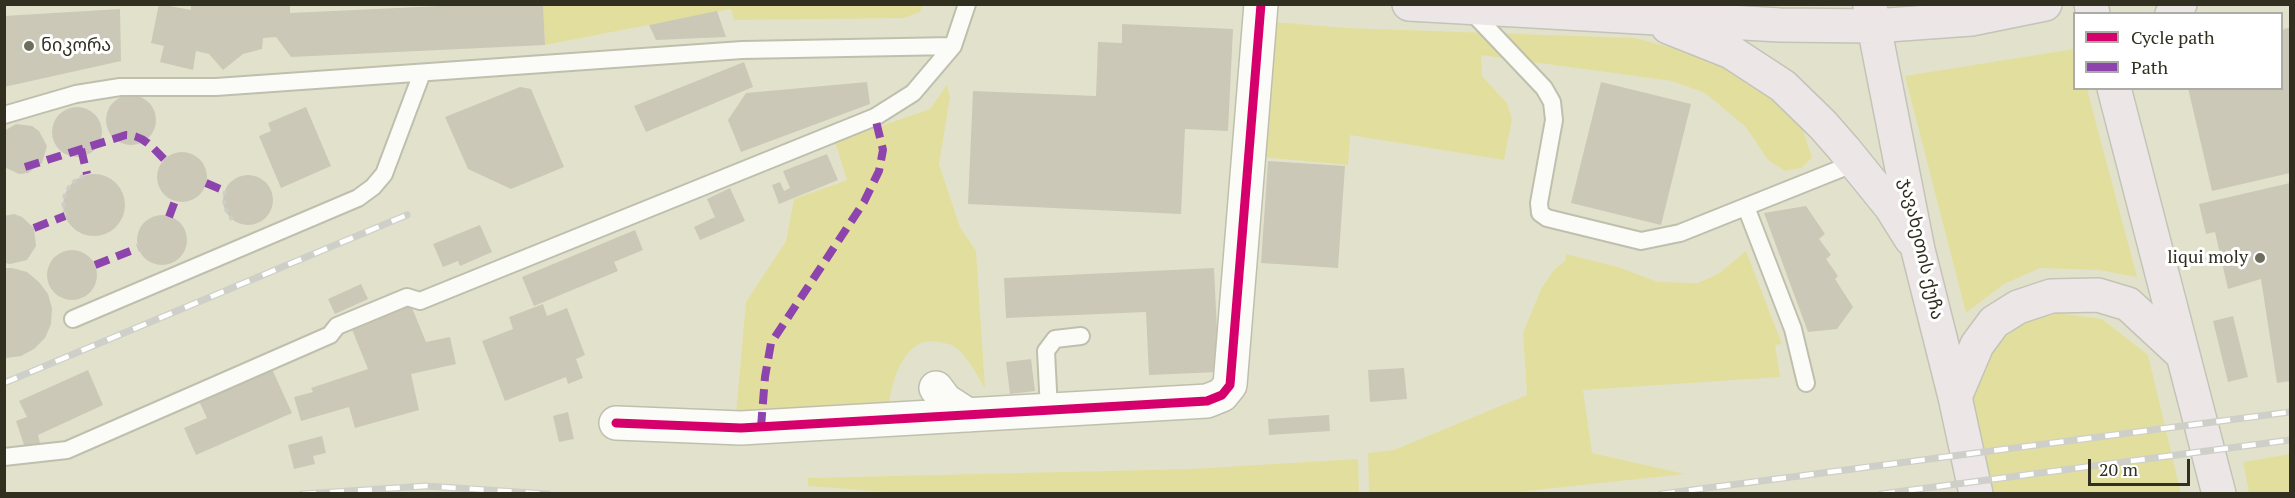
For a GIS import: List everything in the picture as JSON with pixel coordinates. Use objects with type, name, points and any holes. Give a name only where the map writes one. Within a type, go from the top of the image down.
[{"type":"main road","points":[[1409,4],[1780,26],[1872,15],[1971,19],[2045,4]]},
{"type":"main road","points":[[1641,17],[1706,4]]},
{"type":"main road","name":"ჯავახეთის ქუჩა","points":[[1872,15],[1918,250],[1955,397],[1976,494]]},
{"type":"main road","points":[[1641,17],[1731,52],[1783,86],[1823,125],[1891,207],[1918,250]]},
{"type":"main road","points":[[2115,90],[2219,494]]},
{"type":"main road","points":[[2124,123],[2134,90]]},
{"type":"main road","points":[[1955,397],[1977,345],[1994,322],[2018,307],[2051,296],[2098,295],[2128,304],[2183,355]]},
{"type":"street","points":[[616,423],[741,428],[1207,401],[1222,395],[1230,385],[1261,4]]},
{"type":"street","points":[[936,388],[945,400],[968,415]]},
{"type":"lane","points":[[4,457],[67,450],[330,335],[337,326],[397,301],[407,297],[420,301],[875,117],[913,93],[953,46],[966,4]]},
{"type":"lane","points":[[1469,8],[1544,88],[1552,102],[1554,120],[1539,203],[1540,213],[1547,218],[1641,241],[1680,233],[1855,164]]},
{"type":"lane","points":[[4,115],[76,94],[120,87],[216,87],[742,50],[953,46]]},
{"type":"lane","points":[[73,319],[357,198],[373,187],[384,174],[422,73]]},
{"type":"lane","points":[[1746,207],[1793,329],[1806,383]]},
{"type":"lane","points":[[1049,410],[1046,351],[1055,339],[1082,336]]},
{"type":"path","points":[[65,216],[64,196],[68,187],[75,180],[87,174]]},
{"type":"path","points":[[225,191],[224,206],[232,220]]},
{"type":"shaded area","points":[[543,5],[922,5],[920,12],[904,18],[734,20],[731,9],[545,45]]},
{"type":"shaded area","points":[[1273,22],[1346,28],[1635,38],[1723,61],[1773,92],[1803,130],[1812,158],[1801,168],[1785,171],[1768,160],[1746,127],[1705,93],[1672,81],[1481,55],[1482,76],[1507,103],[1512,119],[1504,160],[1350,135],[1348,165],[1260,157]]},
{"type":"shaded area","points":[[2073,49],[2073,90],[2087,90],[2137,277],[2099,270],[2040,268],[2004,284],[1966,313],[1905,76]]},
{"type":"shaded area","points":[[947,85],[950,97],[939,164],[960,227],[976,251],[985,388],[968,361],[955,347],[938,342],[927,342],[917,345],[902,361],[893,383],[889,404],[736,414],[746,302],[786,241],[794,199],[847,180],[835,142],[930,109]]},
{"type":"shaded area","points":[[1746,251],[1782,344],[1775,345],[1780,377],[1583,390],[1592,453],[1685,474],[1508,493],[1369,493],[1368,453],[1394,450],[1527,395],[1523,333],[1541,289],[1554,270],[1565,261],[1566,254],[1618,267],[1658,282],[1698,283],[1718,274]]},
{"type":"shaded area","points":[[2058,313],[2102,319],[2148,355],[2181,493],[1992,493],[1971,414],[1977,376],[1997,343],[2027,321]]},
{"type":"shaded area","points":[[2290,454],[2290,493],[2249,493],[2243,462]]},
{"type":"shaded area","points":[[1358,459],[1359,493],[913,494],[808,486],[808,478],[1191,469]]},
{"type":"building","points":[[159,4],[191,10],[191,4],[290,4],[290,13],[482,4],[543,4],[545,45],[291,57],[276,37],[263,38],[262,49],[243,54],[223,70],[209,54],[196,51],[193,70],[160,62],[164,46],[151,43]]},
{"type":"building","points":[[120,9],[121,61],[4,87],[4,16]]},
{"type":"building","points":[[717,11],[726,37],[656,40],[649,25]]},
{"type":"building","points":[[1122,24],[1233,29],[1228,131],[1185,129],[1181,214],[968,204],[973,91],[1096,96],[1098,42],[1122,43]]},
{"type":"building","points":[[2290,27],[2290,173],[2212,191],[2188,90],[2283,90],[2283,30]]},
{"type":"building","points":[[744,62],[753,87],[646,132],[634,106]]},
{"type":"building","points":[[867,82],[870,104],[741,152],[728,120],[746,93]]},
{"type":"building","points":[[1601,82],[1691,104],[1661,225],[1571,203]]},
{"type":"building","points":[[520,87],[531,89],[564,167],[511,189],[468,169],[445,117]]},
{"type":"building","points":[[131,95],[149,102],[156,120],[149,138],[131,145],[113,138],[106,120],[113,102]]},
{"type":"building","points":[[77,107],[95,114],[102,132],[95,150],[77,157],[59,150],[52,132],[59,114]]},
{"type":"building","points":[[306,107],[331,166],[281,188],[259,136],[271,131],[268,123]]},
{"type":"building","points":[[16,124],[32,126],[39,131],[47,146],[42,163],[28,173],[19,174],[4,167],[4,131]]},
{"type":"building","points":[[182,152],[200,159],[207,177],[200,195],[182,202],[164,195],[157,177],[164,159]]},
{"type":"building","points":[[827,154],[838,180],[779,204],[772,185],[780,182],[784,191],[790,188],[783,171]]},
{"type":"building","points":[[1268,161],[1345,166],[1338,268],[1261,263]]},
{"type":"building","points":[[88,174],[100,174],[116,183],[123,193],[125,205],[123,217],[116,227],[100,236],[88,236],[77,231],[68,222],[63,211],[63,199],[68,188],[77,179]]},
{"type":"building","points":[[248,175],[266,182],[273,200],[266,218],[248,225],[230,218],[223,200],[230,182]]},
{"type":"building","points":[[2290,183],[2290,381],[2277,383],[2261,279],[2228,289],[2215,232],[2206,234],[2199,204]]},
{"type":"building","points":[[730,188],[745,221],[700,240],[694,227],[715,217],[707,199]]},
{"type":"building","points":[[1806,206],[1825,234],[1819,239],[1831,255],[1826,259],[1838,276],[1835,279],[1853,307],[1837,329],[1808,332],[1764,213]]},
{"type":"building","points":[[14,214],[22,217],[34,228],[36,246],[27,260],[10,264],[4,263],[4,216]]},
{"type":"building","points":[[162,215],[180,222],[187,240],[180,258],[162,265],[144,258],[137,240],[144,222]]},
{"type":"building","points":[[480,225],[492,252],[460,266],[458,261],[443,267],[433,244]]},
{"type":"building","points":[[635,230],[643,250],[614,262],[618,271],[534,306],[522,277]]},
{"type":"building","points":[[72,250],[90,257],[97,275],[90,293],[72,300],[54,293],[47,275],[54,257]]},
{"type":"building","points":[[4,268],[27,272],[39,282],[48,294],[52,308],[51,324],[45,338],[34,349],[21,356],[6,358],[4,358]]},
{"type":"building","points":[[1214,268],[1219,372],[1149,375],[1146,312],[1006,318],[1004,278]]},
{"type":"building","points":[[361,284],[368,299],[335,314],[328,299]]},
{"type":"building","points":[[410,303],[426,342],[450,337],[456,364],[411,374],[419,410],[355,428],[349,407],[301,421],[294,397],[313,392],[311,388],[368,369],[351,327]]},
{"type":"building","points":[[543,304],[547,316],[567,308],[585,355],[576,359],[583,378],[568,384],[566,377],[505,401],[482,341],[513,329],[509,317]]},
{"type":"building","points":[[2233,316],[2248,377],[2228,382],[2213,321]]},
{"type":"building","points":[[1031,359],[1035,391],[1010,394],[1006,362]]},
{"type":"building","points":[[1404,368],[1407,399],[1370,402],[1368,370]]},
{"type":"building","points":[[272,369],[292,413],[196,455],[184,428],[207,418],[199,401]]},
{"type":"building","points":[[88,370],[103,405],[38,435],[40,443],[25,448],[16,421],[27,417],[19,401]]},
{"type":"building","points":[[568,412],[574,439],[559,442],[553,416]]},
{"type":"building","points":[[1329,415],[1330,431],[1269,435],[1268,419]]},
{"type":"building","points":[[322,436],[326,453],[313,456],[315,464],[294,469],[288,445]]},
{"type":"railway","points":[[4,383],[407,215]]},
{"type":"railway","points":[[1661,494],[2290,412]]},
{"type":"railway","points":[[1881,494],[2290,440]]},
{"type":"railway","points":[[302,494],[426,486],[548,494]]},
{"type":"marked path","points":[[761,427],[765,377],[771,343],[864,202],[879,171],[883,150],[875,117]]},
{"type":"marked path","points":[[25,167],[126,135],[142,139],[164,159]]},
{"type":"marked path","points":[[81,149],[87,174]]},
{"type":"marked path","points":[[206,183],[225,191]]},
{"type":"marked path","points":[[169,217],[175,201]]},
{"type":"marked path","points":[[34,228],[65,216]]},
{"type":"marked path","points":[[95,265],[138,248]]},
{"type":"cycle path","points":[[616,423],[741,428],[1207,401],[1222,395],[1230,385],[1261,4]]},
{"type":"place","name":"ნიკორა","points":[[29,46]]},
{"type":"place","name":"liqui moly","points":[[2260,258]]}]
